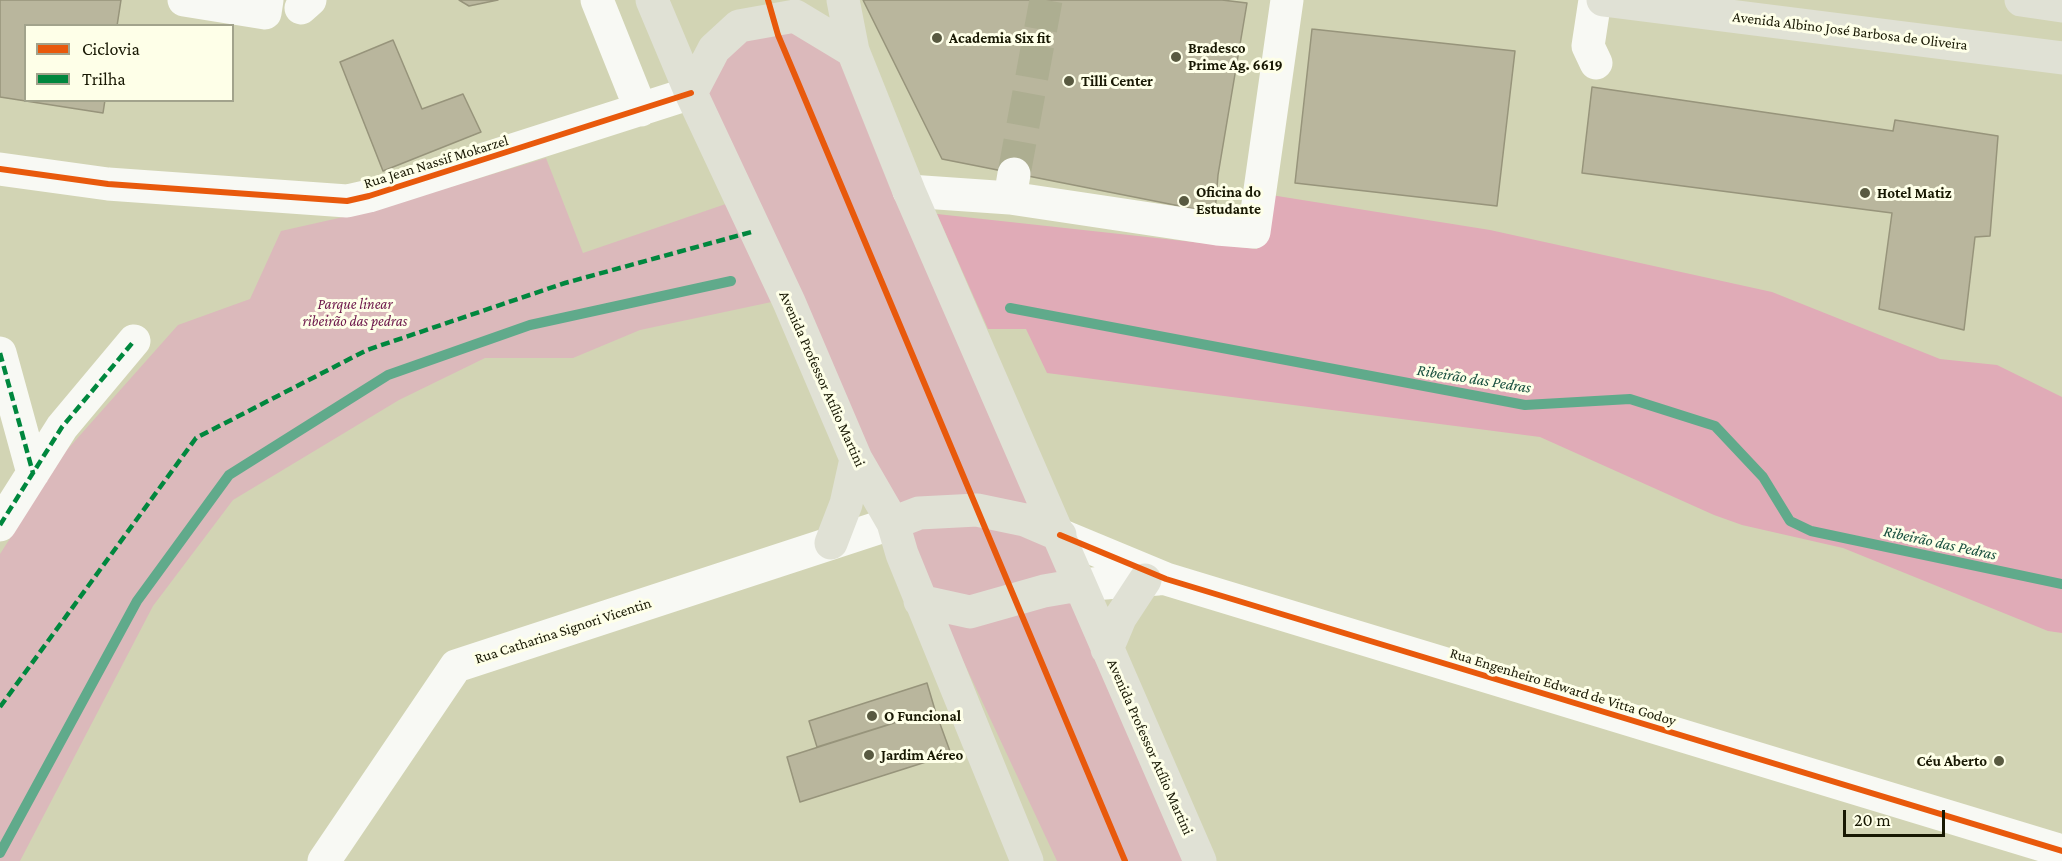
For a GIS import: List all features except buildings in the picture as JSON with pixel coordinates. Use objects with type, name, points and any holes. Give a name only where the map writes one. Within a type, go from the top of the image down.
[{"type":"main road","name":"Avenida Professor Atílio Martini","points":[[652,0],[691,93],[789,302],[856,459],[893,523],[920,600],[1027,861]]},
{"type":"main road","name":"Avenida Professor Atílio Martini","points":[[843,0],[853,51],[909,191],[1200,861]]},
{"type":"main road","name":"Avenida Albino José Barbosa de Oliveira","points":[[1603,0],[2062,58]]},
{"type":"main road","points":[[2022,0],[2062,6]]},
{"type":"main road","points":[[691,93],[714,49],[739,26],[795,16],[853,51]]},
{"type":"main road","points":[[831,543],[846,504],[856,459]]},
{"type":"main road","points":[[893,523],[919,513],[977,510],[1025,520],[1060,535]]},
{"type":"main road","points":[[1107,649],[1120,618],[1156,579]]},
{"type":"main road","points":[[920,600],[970,612],[1044,591],[1079,585]]},
{"type":"street","points":[[184,0],[265,13],[267,0]]},
{"type":"street","points":[[597,0],[641,110]]},
{"type":"street","points":[[909,191],[1012,186],[1205,228],[1254,232],[1287,0]]},
{"type":"street","points":[[1589,63],[1595,0]]},
{"type":"street","name":"Rua Jean Nassif Mokarzel","points":[[0,169],[86,182],[347,201],[691,93]]},
{"type":"street","points":[[0,525],[62,427],[134,341]]},
{"type":"street","points":[[0,353],[33,473]]},
{"type":"street","name":"Rua Catharina Signori Vicentin","points":[[324,861],[456,666],[893,523]]},
{"type":"street","name":"Rua Engenheiro Edward de Vitta Godoy","points":[[1060,535],[1156,579],[2062,851]]},
{"type":"street","name":"Rua Engenheiro Edward de Vitta Godoy","points":[[1079,585],[1156,579]]},
{"type":"green space","points":[[800,25],[848,63],[1195,861],[1057,861],[890,505],[704,92],[719,58],[745,35]]},
{"type":"green space","name":"Parque linear ribeirão das pedras","points":[[546,158],[583,253],[749,196],[781,300],[640,330],[573,358],[485,358],[399,400],[233,500],[153,606],[20,861],[0,861],[0,554],[66,451],[178,325],[250,299],[281,231],[370,211]]},
{"type":"shaded area","points":[[1271,195],[1490,230],[1772,292],[1940,359],[1997,365],[2062,397],[2062,633],[2048,631],[1843,548],[1742,525],[1714,515],[1540,437],[1047,373],[1026,329],[988,329],[937,214],[1257,249]]},
{"type":"waterway","points":[[0,853],[137,601],[229,475],[388,375],[530,325],[731,281]]},
{"type":"waterway","name":"Ribeirão das Pedras","points":[[1010,308],[1525,405],[1630,399],[1715,426],[1763,477],[1790,521],[1811,531],[2062,584]]},
{"type":"tunnel","points":[[1014,174],[1046,0]]},
{"type":"marked path","points":[[0,707],[196,438],[367,350],[565,283],[755,231]]},
{"type":"marked path","points":[[0,525],[62,427],[134,341]]},
{"type":"marked path","points":[[0,353],[33,473]]},
{"type":"cycle path","points":[[768,0],[778,35],[1125,861]]},
{"type":"cycle path","points":[[0,169],[108,184],[347,201],[369,196],[691,93]]},
{"type":"cycle path","points":[[1060,535],[1166,579],[2062,851]]},
{"type":"place","name":"Academia Six fit","points":[[937,38]]},
{"type":"place","name":"Bradesco Prime Ag. 6619","points":[[1176,57]]},
{"type":"place","name":"Tilli Center","points":[[1069,81]]},
{"type":"place","name":"Hotel Matiz","points":[[1865,193]]},
{"type":"place","name":"Oficina do Estudante","points":[[1184,201]]},
{"type":"place","name":"O Funcional","points":[[872,716]]},
{"type":"place","name":"Jardim Aéreo","points":[[869,755]]},
{"type":"place","name":"Céu Aberto","points":[[1999,761]]}]
